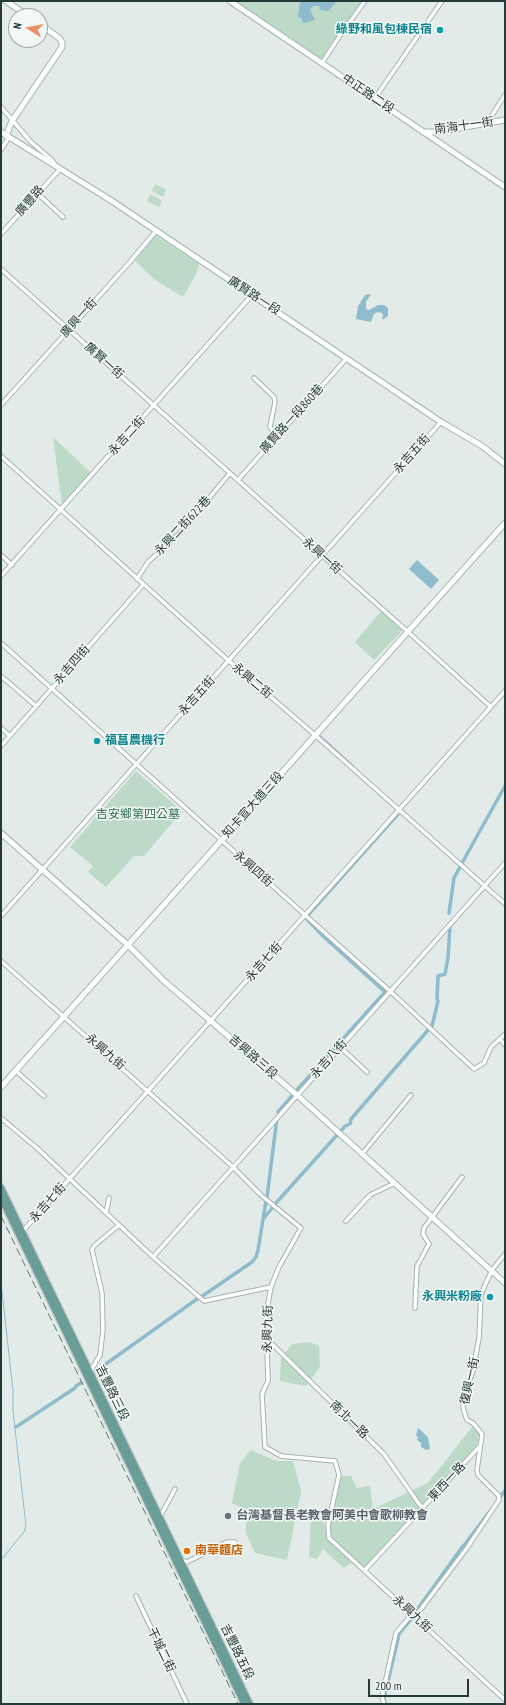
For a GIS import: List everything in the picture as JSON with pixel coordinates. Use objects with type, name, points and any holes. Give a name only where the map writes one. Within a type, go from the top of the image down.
[{"type":"main road","name":"吉豐路三段","points":[[1,1187],[83,1364],[90,1372],[160,1518],[178,1561]]},
{"type":"main road","name":"吉豐路三段","points":[[1,1198],[83,1364],[201,1610]]},
{"type":"main road","name":"吉豐路五段","points":[[201,1610],[244,1704]]},
{"type":"main road","name":"吉豐路五段","points":[[201,1610],[250,1704]]},
{"type":"street","points":[[6,1],[16,8]]},
{"type":"street","name":"中正路二段","points":[[230,1],[505,187]]},
{"type":"street","points":[[322,63],[365,1]]},
{"type":"street","points":[[375,98],[442,1]]},
{"type":"street","points":[[1,150],[5,135],[12,121],[62,46],[62,42],[59,38],[48,30]]},
{"type":"street","points":[[486,124],[505,95]]},
{"type":"street","points":[[1,106],[12,121],[43,154],[52,160],[58,167]]},
{"type":"street","name":"南海十一街","points":[[423,132],[436,132],[505,120]]},
{"type":"street","name":"廣賢路一段","points":[[5,135],[58,167],[156,231],[347,358],[440,422],[482,446],[505,464]]},
{"type":"street","name":"廣豐路","points":[[1,234],[58,167]]},
{"type":"street","points":[[37,193],[63,217]]},
{"type":"street","name":"廣興一街","points":[[1,405],[156,231]]},
{"type":"street","name":"廣賢一街","points":[[1,269],[154,406]]},
{"type":"street","name":"永吉二街","points":[[1,576],[252,295]]},
{"type":"street","name":"廣賢路一段860巷","points":[[238,480],[347,358]]},
{"type":"street","points":[[254,378],[274,397],[275,402],[270,426],[276,436]]},
{"type":"street","name":"永興一街","points":[[154,406],[408,631],[491,707]]},
{"type":"street","name":"永吉五街","points":[[1,916],[440,422]]},
{"type":"street","name":"永興二街","points":[[1,456],[62,509],[143,585],[505,904]]},
{"type":"street","name":"永興二街622巷","points":[[137,579],[148,562],[180,532],[230,474]]},
{"type":"street","name":"知卡宣大道三段","points":[[1,1087],[505,523]]},
{"type":"street","points":[[1,555],[12,565]]},
{"type":"street","name":"永吉四街","points":[[1,746],[143,585]]},
{"type":"street","name":"永興四街","points":[[1,643],[476,1069],[484,1063],[491,1047],[500,1039]]},
{"type":"street","points":[[1,676],[36,706]]},
{"type":"street","name":"永吉七街","points":[[22,1232],[148,1090],[306,916],[505,691]]},
{"type":"street","points":[[1,728],[10,736]]},
{"type":"street","name":"吉興路三段","points":[[1,833],[128,945],[163,980],[296,1095],[505,1282]]},
{"type":"street","name":"永吉八街","points":[[153,1256],[505,863]]},
{"type":"street","name":"永興九街","points":[[1,961],[148,1090],[233,1167],[262,1196],[301,1228],[279,1267],[271,1287],[266,1314],[268,1381],[262,1394],[265,1447],[282,1456],[335,1461],[339,1475],[328,1525],[329,1538],[505,1700]]},
{"type":"street","points":[[505,1034],[500,1039],[505,1045]]},
{"type":"street","points":[[340,1047],[367,1072]]},
{"type":"street","points":[[16,1071],[44,1096]]},
{"type":"street","points":[[362,1154],[411,1095]]},
{"type":"street","points":[[1,1118],[204,1301],[271,1287]]},
{"type":"street","points":[[415,1308],[417,1266],[429,1244],[422,1231],[432,1216],[450,1196],[462,1177]]},
{"type":"street","points":[[346,1221],[370,1195],[395,1183]]},
{"type":"street","points":[[106,1213],[110,1198]]},
{"type":"street","points":[[90,1372],[100,1355],[103,1330],[102,1293],[92,1250],[94,1246],[119,1225]]},
{"type":"street","name":"復興一街","points":[[384,1704],[382,1697],[396,1633],[413,1616],[467,1548],[499,1500],[499,1496],[478,1475],[477,1470],[482,1434],[473,1423],[467,1420],[463,1408],[464,1396],[471,1377],[479,1338],[481,1294],[492,1270],[505,1254]]},
{"type":"street","name":"南北一路","points":[[267,1339],[384,1454],[422,1508]]},
{"type":"street","name":"東西一路","points":[[365,1570],[480,1446]]},
{"type":"street","points":[[160,1518],[174,1489]]},
{"type":"street","points":[[178,1561],[187,1562],[227,1542],[235,1542]]},
{"type":"street","name":"干城二街","points":[[136,1596],[187,1704]]},
{"type":"street","points":[[502,1704],[505,1700]]},
{"type":"green space","points":[[234,1],[362,1],[324,58],[320,59]]},
{"type":"green space","points":[[155,184],[166,190],[163,197],[152,191]]},
{"type":"green space","points":[[150,194],[162,201],[159,207],[147,201]]},
{"type":"green space","points":[[155,235],[199,264],[196,274],[183,297],[154,279],[135,261]]},
{"type":"green space","points":[[53,437],[91,473],[62,505]]},
{"type":"green space","points":[[382,610],[403,630],[374,660],[355,642]]},
{"type":"green space","name":"吉安鄉第四公墓","points":[[136,771],[182,811],[144,856],[134,856],[106,887],[88,872],[93,866],[70,847]]},
{"type":"green space","points":[[310,1342],[319,1346],[320,1367],[306,1386],[280,1381],[281,1358],[292,1344]]},
{"type":"green space","points":[[472,1427],[479,1433],[477,1449],[365,1568],[351,1563],[344,1568],[323,1549],[317,1559],[309,1557],[311,1515],[322,1517],[325,1526],[327,1527],[340,1476],[351,1476],[357,1488],[370,1486],[373,1509],[428,1483]]},
{"type":"green space","points":[[251,1450],[276,1461],[293,1461],[301,1491],[287,1560],[255,1553],[246,1533],[246,1510],[232,1503],[240,1463]]},
{"type":"water","points":[[300,1],[336,2],[328,11],[320,10],[319,6],[313,6],[310,10],[315,20],[305,23],[298,17]]},
{"type":"water","points":[[371,294],[366,302],[366,309],[369,310],[378,305],[384,305],[388,308],[388,316],[382,320],[382,313],[378,312],[374,314],[371,322],[356,319],[358,306],[365,295]]},
{"type":"water","points":[[417,560],[439,580],[431,589],[409,569]]},
{"type":"water","points":[[418,1428],[428,1437],[430,1449],[426,1450],[421,1447],[421,1443],[417,1440],[418,1437],[416,1436]]},
{"type":"waterway","points":[[320,737],[353,767]]},
{"type":"waterway","points":[[462,863],[505,786]]},
{"type":"waterway","points":[[308,915],[398,814]]},
{"type":"waterway","points":[[449,913],[454,878],[460,867]]},
{"type":"waterway","points":[[296,1091],[385,992],[324,937],[306,918]]},
{"type":"waterway","points":[[437,999],[438,976],[445,974],[448,958],[450,925]]},
{"type":"waterway","points":[[432,1026],[438,1001]]},
{"type":"waterway","points":[[341,1131],[345,1126],[350,1124],[351,1119],[429,1029]]},
{"type":"waterway","points":[[278,1112],[292,1096]]},
{"type":"waterway","points":[[267,1197],[277,1118]]},
{"type":"waterway","points":[[276,1203],[337,1135]]},
{"type":"waterway","points":[[201,1297],[252,1262],[256,1257],[266,1201]]},
{"type":"waterway","points":[[264,1218],[273,1207]]},
{"type":"waterway","points":[[1,1282],[13,1391],[13,1411],[26,1526],[24,1532],[1,1560]]},
{"type":"waterway","points":[[96,1371],[197,1299]]},
{"type":"waterway","points":[[76,1386],[81,1383]]},
{"type":"waterway","points":[[16,1427],[75,1388]]},
{"type":"waterway","points":[[501,1496],[505,1490]]},
{"type":"waterway","points":[[465,1544],[490,1511]]},
{"type":"waterway","points":[[414,1614],[463,1546]]},
{"type":"waterway","points":[[385,1703],[384,1698],[399,1634],[412,1618]]},
{"type":"railway","points":[[1,1216],[238,1704]]},
{"type":"place","name":"綠野和風包棟民宿","points":[[440,30]]},
{"type":"place","name":"福菖農機行","points":[[97,741]]},
{"type":"place","name":"永興米粉廠","points":[[490,1297]]},
{"type":"place","name":"台灣基督長老教會阿美中會歌柳教會","points":[[228,1516]]},
{"type":"place","name":"南華麵店","points":[[187,1551]]}]
